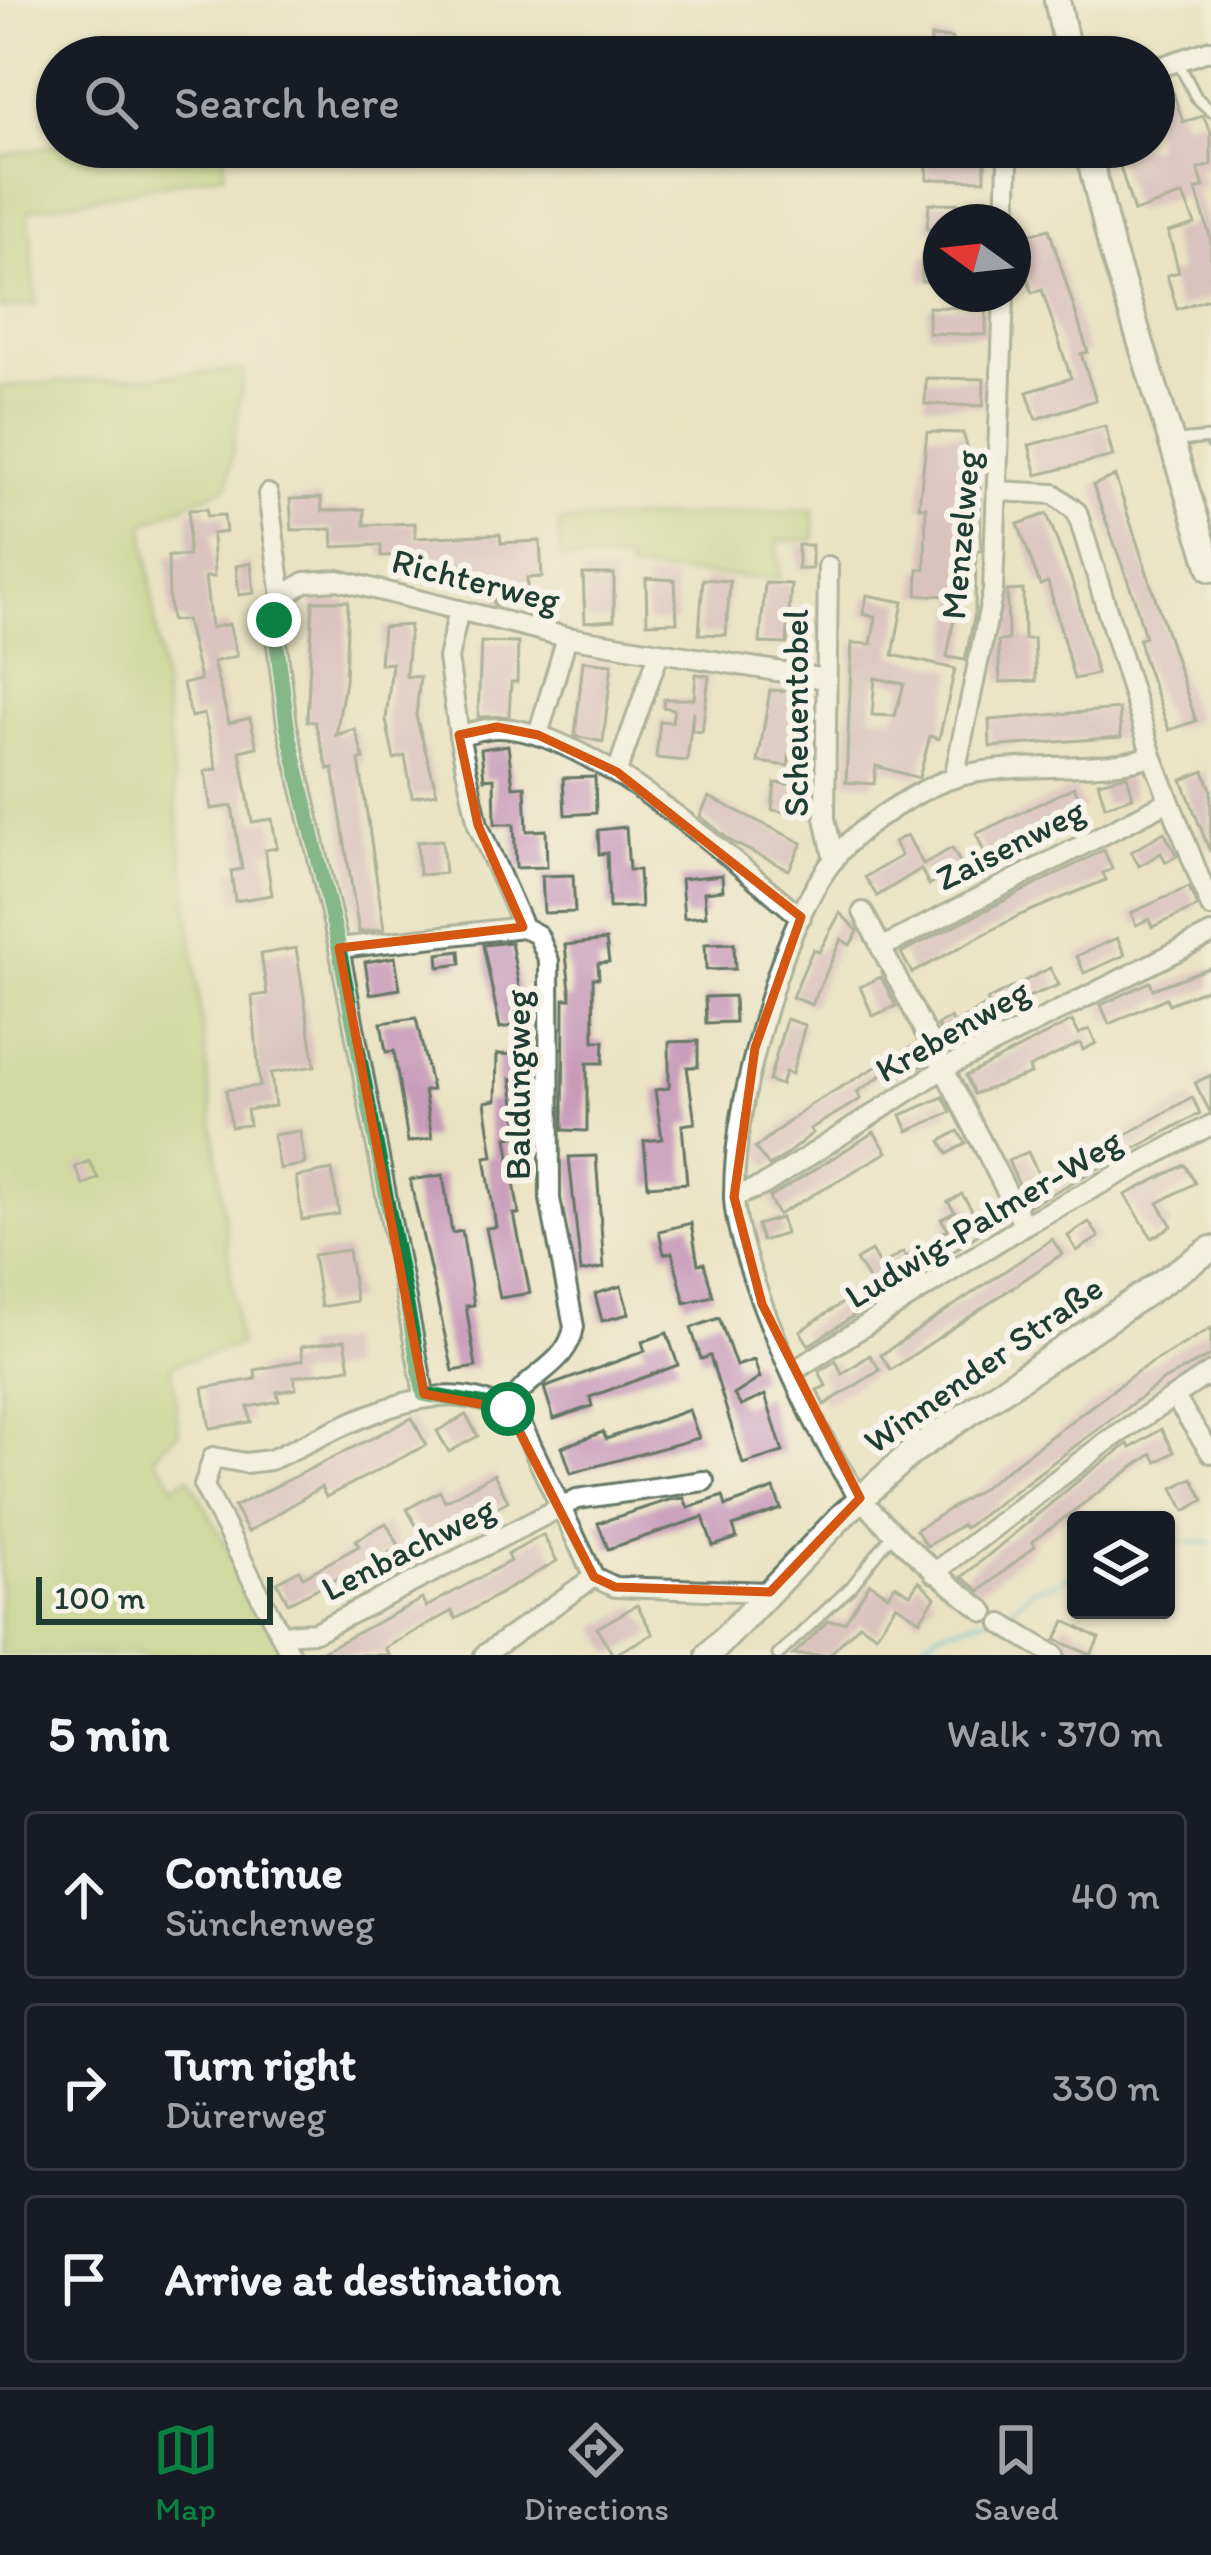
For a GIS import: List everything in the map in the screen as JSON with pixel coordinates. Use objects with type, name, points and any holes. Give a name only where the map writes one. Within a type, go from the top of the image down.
[{"type":"main road","points":[[1053,0],[1054,36]]},
{"type":"main road","points":[[1053,0],[1063,36]]},
{"type":"main road","points":[[1082,168],[1171,442],[1206,532],[1211,569]]},
{"type":"main road","points":[[1092,168],[1112,250]]},
{"type":"main road","name":"Winnender Straße","points":[[709,1655],[860,1498],[984,1399],[1211,1250]]},
{"type":"street","points":[[1175,62],[1211,50]]},
{"type":"street","points":[[1007,204],[1008,168]]},
{"type":"street","name":"Menzelweg","points":[[955,778],[993,591],[1004,312]]},
{"type":"street","points":[[999,491],[1054,494],[1077,512],[1152,756],[1211,907]]},
{"type":"street","points":[[268,494],[282,597],[274,620],[287,725],[339,948],[424,1394]]},
{"type":"street","name":"Scheuentobel","points":[[828,566],[825,818],[834,860]]},
{"type":"street","name":"Richterweg","points":[[282,597],[304,582],[338,580],[567,637],[826,679]]},
{"type":"street","name":"Baldungweg","points":[[459,610],[448,658],[478,825],[523,927],[538,934],[549,962],[550,1199],[574,1327],[571,1345],[558,1361],[528,1378],[508,1409]]},
{"type":"street","points":[[538,735],[567,637]]},
{"type":"street","points":[[617,772],[659,653]]},
{"type":"street","points":[[460,735],[497,728],[538,735],[617,772],[801,917]]},
{"type":"street","points":[[985,1612],[934,1573],[860,1498],[792,1372],[739,1243],[734,1197],[740,1127],[755,1048],[773,982],[801,917],[834,860],[892,810],[955,778],[1152,756]]},
{"type":"street","name":"Zaisenweg","points":[[881,948],[1169,801]]},
{"type":"street","points":[[863,912],[1024,1225]]},
{"type":"street","points":[[339,948],[523,927]]},
{"type":"street","name":"Krebenweg","points":[[734,1197],[764,1185],[943,1069],[1211,934]]},
{"type":"street","name":"Ludwig-Palmer-Weg","points":[[792,1372],[1024,1225],[1211,1125]]},
{"type":"street","points":[[934,1573],[1062,1474],[1211,1372]]},
{"type":"street","points":[[291,1655],[204,1486],[213,1457],[245,1463],[270,1460],[424,1394],[508,1409],[523,1427],[594,1577],[615,1587],[770,1592]]},
{"type":"street","points":[[1175,1398],[1211,1453]]},
{"type":"street","name":"Lenbachweg","points":[[282,1634],[315,1633],[577,1499],[704,1481]]},
{"type":"street","points":[[484,1655],[594,1577]]},
{"type":"street","points":[[1002,1624],[1054,1655]]},
{"type":"lane","points":[[1175,78],[1211,111]]},
{"type":"lane","points":[[1171,442],[1210,438],[1211,443]]},
{"type":"lane","points":[[778,1655],[851,1587],[894,1532]]},
{"type":"highlighted area","points":[[497,727],[538,735],[617,772],[801,917],[755,1048],[734,1197],[762,1304],[860,1498],[770,1592],[615,1587],[594,1577],[508,1409],[424,1394],[339,948],[523,927],[478,825],[459,735]]},
{"type":"green space","points":[[36,148],[36,168],[225,168],[225,173],[29,210],[36,305],[0,308],[0,156]]},
{"type":"green space","points":[[244,370],[228,486],[144,524],[239,1345],[172,1365],[179,1432],[154,1456],[175,1486],[189,1476],[285,1655],[0,1655],[0,386]]},
{"type":"green space","points":[[814,509],[815,539],[777,541],[780,579],[628,571],[628,561],[561,559],[559,522]]},
{"type":"building","points":[[1175,98],[1183,122],[1203,116],[1211,132],[1211,165],[1198,169],[1204,187],[1196,190],[1211,240],[1211,298],[1177,309],[1167,275],[1179,272],[1168,232],[1195,224],[1183,195],[1134,212],[1120,168],[1175,168]]},
{"type":"building","points":[[927,168],[985,168],[985,180],[927,179]]},
{"type":"building","points":[[1049,229],[1088,352],[1081,354],[1096,400],[1036,419],[1027,392],[1071,378],[1042,290],[1031,290],[1031,234]]},
{"type":"building","points":[[928,312],[986,312],[986,335],[928,333]]},
{"type":"building","points":[[926,378],[984,379],[983,406],[925,404]]},
{"type":"building","points":[[1105,426],[1113,456],[1037,475],[1029,445]]},
{"type":"building","points":[[927,432],[963,433],[971,460],[979,458],[981,551],[976,551],[975,613],[965,660],[947,657],[958,596],[917,595],[918,569],[925,569],[926,507],[919,507]]},
{"type":"building","points":[[1115,476],[1196,721],[1169,730],[1143,657],[1139,639],[1145,637],[1134,598],[1093,485]]},
{"type":"building","points":[[321,498],[322,511],[364,509],[364,525],[415,523],[415,538],[500,534],[501,543],[540,541],[542,577],[527,578],[527,603],[494,605],[493,577],[473,578],[472,563],[427,565],[427,555],[381,556],[381,545],[333,547],[332,529],[292,530],[290,499]]},
{"type":"building","points":[[207,509],[207,516],[224,515],[226,532],[212,534],[214,577],[205,577],[211,628],[229,624],[237,656],[213,662],[229,723],[250,718],[257,747],[240,751],[252,822],[272,819],[277,848],[265,850],[272,895],[235,901],[231,871],[242,869],[232,806],[211,809],[205,771],[217,769],[204,714],[191,717],[183,684],[200,680],[186,620],[171,621],[169,599],[168,556],[188,556],[189,510]]},
{"type":"building","points":[[1047,514],[1076,592],[1097,674],[1074,679],[1048,582],[1040,585],[1018,524]]},
{"type":"building","points":[[798,545],[812,545],[812,569],[798,569]]},
{"type":"building","points":[[251,563],[254,593],[239,595],[236,566]]},
{"type":"building","points":[[583,574],[614,574],[614,620],[585,622]]},
{"type":"building","points":[[646,578],[675,580],[677,622],[647,623]]},
{"type":"building","points":[[703,579],[730,581],[726,635],[699,634]]},
{"type":"building","points":[[765,583],[791,584],[787,644],[760,643]]},
{"type":"building","points":[[1023,590],[1024,639],[1034,639],[1036,681],[1000,682],[998,641],[1008,640],[1007,591]]},
{"type":"building","points":[[867,595],[903,602],[893,655],[955,669],[939,739],[930,736],[919,778],[876,766],[874,784],[846,782],[852,643],[871,644],[876,617],[863,614]],"holes":[[[875,678],[904,684],[895,716],[872,715]]]},
{"type":"building","points":[[313,601],[348,601],[345,681],[336,735],[355,729],[364,759],[359,760],[384,929],[359,932],[333,768],[328,769],[315,722],[307,721]]},
{"type":"building","points":[[410,625],[406,676],[420,677],[416,716],[437,793],[412,797],[405,756],[394,759],[386,720],[392,663],[380,664],[383,627]]},
{"type":"building","points":[[481,642],[518,643],[517,682],[511,682],[509,716],[478,717]]},
{"type":"building","points":[[583,661],[612,664],[603,742],[575,736]]},
{"type":"building","points":[[696,674],[709,676],[702,732],[692,731],[693,711],[687,761],[656,758],[660,721],[672,722],[674,709],[663,707],[664,699],[694,699]]},
{"type":"building","points":[[770,690],[798,692],[788,766],[758,762]]},
{"type":"building","points":[[1119,709],[1121,737],[990,747],[989,720]]},
{"type":"building","points":[[508,745],[513,787],[525,786],[527,831],[546,830],[547,867],[516,868],[514,824],[495,824],[494,778],[484,779],[481,749]]},
{"type":"building","points":[[1204,771],[1211,789],[1210,852],[1182,780]]},
{"type":"building","points":[[1127,775],[1133,797],[1105,806],[1098,782]]},
{"type":"building","points":[[595,777],[596,813],[565,815],[563,778]]},
{"type":"building","points":[[775,783],[803,785],[799,814],[772,810]]},
{"type":"building","points":[[1074,787],[1084,808],[986,856],[976,834]]},
{"type":"building","points":[[709,797],[802,843],[789,870],[732,842],[700,816]]},
{"type":"building","points":[[626,827],[629,870],[639,870],[641,907],[609,908],[607,853],[599,854],[598,830]]},
{"type":"building","points":[[1164,832],[1177,856],[1166,862],[1161,853],[1139,866],[1131,852]]},
{"type":"building","points":[[907,835],[923,864],[952,848],[962,866],[929,885],[921,869],[877,896],[865,877],[901,856],[894,842]]},
{"type":"building","points":[[442,840],[445,873],[419,875],[417,842]]},
{"type":"building","points":[[1104,850],[1112,869],[1103,873],[1106,880],[1020,915],[912,973],[901,953]]},
{"type":"building","points":[[573,875],[575,912],[544,913],[542,876]]},
{"type":"building","points":[[722,875],[723,890],[704,892],[706,916],[684,918],[681,879]]},
{"type":"building","points":[[1189,887],[1197,907],[1152,927],[1149,919],[1136,925],[1131,913]]},
{"type":"building","points":[[840,913],[858,931],[850,945],[841,939],[812,1005],[792,997],[813,949],[819,952]]},
{"type":"building","points":[[1117,938],[1125,955],[1084,973],[1077,956]]},
{"type":"building","points":[[606,940],[609,962],[598,963],[599,978],[593,978],[594,1041],[604,1041],[603,1063],[587,1063],[587,1131],[563,1130],[564,999],[571,999],[565,945]]},
{"type":"building","points":[[511,942],[521,998],[527,997],[532,1023],[500,1028],[483,945]]},
{"type":"building","points":[[734,943],[735,969],[706,970],[705,944]]},
{"type":"building","points":[[296,948],[315,1066],[271,1073],[275,1106],[247,1110],[249,1125],[231,1127],[226,1090],[260,1086],[252,996],[267,994],[261,954]]},
{"type":"building","points":[[460,951],[461,964],[439,967],[438,954]]},
{"type":"building","points":[[395,957],[400,989],[370,994],[365,962]]},
{"type":"building","points":[[1211,967],[1211,987],[1169,1004],[1166,998],[1109,1024],[1101,1005],[1150,982],[1153,989]]},
{"type":"building","points":[[1050,968],[1059,985],[992,1011],[987,1000]]},
{"type":"building","points":[[881,977],[896,1006],[873,1016],[860,987]]},
{"type":"building","points":[[734,996],[735,1022],[706,1023],[705,997]]},
{"type":"building","points":[[983,1007],[993,1024],[958,1043],[954,1036],[945,1040],[937,1025],[950,1018],[954,1024]]},
{"type":"building","points":[[416,1018],[432,1090],[424,1091],[432,1138],[408,1142],[394,1051],[386,1052],[381,1023]]},
{"type":"building","points":[[786,1019],[805,1025],[792,1074],[785,1072],[781,1085],[769,1081]]},
{"type":"building","points":[[1072,1021],[1079,1034],[1089,1029],[1096,1043],[1083,1050],[1080,1043],[1029,1068],[1031,1074],[974,1094],[966,1076]]},
{"type":"building","points":[[698,1041],[698,1067],[687,1067],[695,1123],[682,1125],[687,1183],[648,1186],[644,1141],[662,1139],[655,1090],[669,1088],[669,1042]]},
{"type":"building","points":[[916,1044],[926,1064],[892,1079],[888,1071],[857,1092],[861,1099],[810,1129],[813,1133],[783,1157],[769,1166],[755,1148],[810,1105]]},
{"type":"building","points":[[497,1054],[523,1055],[521,1079],[511,1079],[520,1135],[507,1137],[519,1214],[514,1214],[530,1293],[500,1298],[486,1228],[496,1227],[485,1157],[493,1156],[485,1102],[496,1100]]},
{"type":"building","points":[[1211,1075],[1211,1112],[1210,1112],[1195,1083]]},
{"type":"building","points":[[943,1097],[951,1112],[908,1131],[901,1115]]},
{"type":"building","points":[[1192,1097],[1200,1113],[1029,1206],[1008,1161],[1028,1152],[1042,1182]]},
{"type":"building","points":[[300,1131],[305,1164],[279,1169],[273,1135]]},
{"type":"building","points":[[958,1131],[966,1143],[948,1154],[941,1141]]},
{"type":"building","points":[[874,1132],[887,1152],[778,1215],[769,1198]]},
{"type":"building","points":[[596,1156],[604,1268],[581,1272],[569,1157]]},
{"type":"building","points":[[89,1161],[98,1178],[83,1185],[75,1167]]},
{"type":"building","points":[[1185,1165],[1195,1183],[1158,1203],[1172,1226],[1152,1238],[1125,1195]]},
{"type":"building","points":[[332,1170],[339,1214],[302,1220],[296,1177]]},
{"type":"building","points":[[443,1175],[452,1233],[462,1231],[474,1305],[466,1306],[476,1367],[453,1371],[410,1180]]},
{"type":"building","points":[[962,1194],[975,1215],[997,1201],[1005,1217],[809,1345],[800,1331],[871,1284],[856,1260],[871,1251],[880,1266],[903,1252],[906,1257],[948,1229],[941,1219],[955,1212],[948,1202]]},
{"type":"building","points":[[781,1218],[785,1234],[762,1241],[757,1225]]},
{"type":"building","points":[[1089,1222],[1099,1237],[1077,1251],[1068,1236]]},
{"type":"building","points":[[691,1223],[698,1264],[704,1263],[713,1296],[685,1303],[672,1252],[664,1254],[659,1231]]},
{"type":"building","points":[[1052,1239],[1062,1254],[891,1370],[881,1355]]},
{"type":"building","points":[[348,1250],[356,1301],[321,1307],[313,1255]]},
{"type":"building","points":[[621,1286],[629,1314],[602,1321],[595,1294]]},
{"type":"building","points":[[719,1318],[736,1366],[754,1360],[760,1378],[734,1395],[741,1406],[765,1395],[783,1452],[743,1464],[710,1356],[701,1359],[691,1328]]},
{"type":"building","points":[[1211,1328],[1211,1355],[1164,1380],[965,1528],[962,1525],[927,1546],[916,1530],[981,1489],[1138,1371]]},
{"type":"building","points":[[667,1333],[678,1365],[590,1397],[592,1406],[554,1419],[544,1388],[645,1351],[642,1342]]},
{"type":"building","points":[[345,1340],[350,1368],[294,1377],[296,1389],[277,1392],[279,1401],[248,1407],[251,1422],[210,1428],[203,1388],[256,1379],[255,1370],[303,1360],[301,1347]]},
{"type":"building","points":[[870,1355],[880,1370],[824,1405],[817,1390],[826,1386],[819,1371],[836,1361],[842,1374]]},
{"type":"building","points":[[689,1410],[699,1438],[571,1473],[562,1447],[603,1432],[606,1439]]},
{"type":"building","points":[[466,1415],[478,1436],[449,1452],[437,1431]]},
{"type":"building","points":[[412,1418],[426,1445],[326,1497],[321,1487],[248,1532],[234,1507]]},
{"type":"building","points":[[1161,1429],[1174,1452],[1157,1462],[1152,1454],[1074,1511],[1067,1511],[1067,1516],[1032,1542],[1035,1546],[980,1591],[962,1577],[1084,1476],[1128,1444],[1131,1448]]},
{"type":"building","points":[[494,1474],[508,1501],[478,1518],[474,1510],[423,1538],[407,1509],[440,1491],[445,1501]]},
{"type":"building","points":[[1192,1478],[1204,1500],[1185,1511],[1173,1488]]},
{"type":"building","points":[[774,1489],[781,1509],[733,1526],[737,1538],[713,1546],[703,1517],[608,1549],[598,1523],[669,1500],[684,1498],[688,1508],[723,1496],[726,1506]]},
{"type":"building","points":[[386,1523],[400,1547],[288,1603],[277,1582],[299,1570],[303,1577],[359,1546],[356,1540]]},
{"type":"building","points":[[543,1535],[557,1561],[456,1619],[452,1611],[385,1648],[389,1655],[315,1655],[422,1599],[426,1607],[510,1561],[507,1555]]},
{"type":"building","points":[[919,1581],[935,1597],[920,1620],[896,1604],[876,1635],[860,1624],[829,1655],[793,1655],[828,1621],[845,1622],[870,1583],[888,1595],[895,1585],[910,1594]]},
{"type":"building","points":[[637,1605],[653,1634],[613,1655],[597,1628]]},
{"type":"building","points":[[1065,1621],[1099,1638],[1091,1655],[1056,1640]]},
{"type":"waterway","points":[[1175,1542],[1211,1543]]},
{"type":"waterway","points":[[906,1655],[940,1631],[1009,1611],[1034,1588],[1067,1576]]},
{"type":"route","points":[[274,620],[287,725],[339,948],[424,1394],[508,1409]]}]
